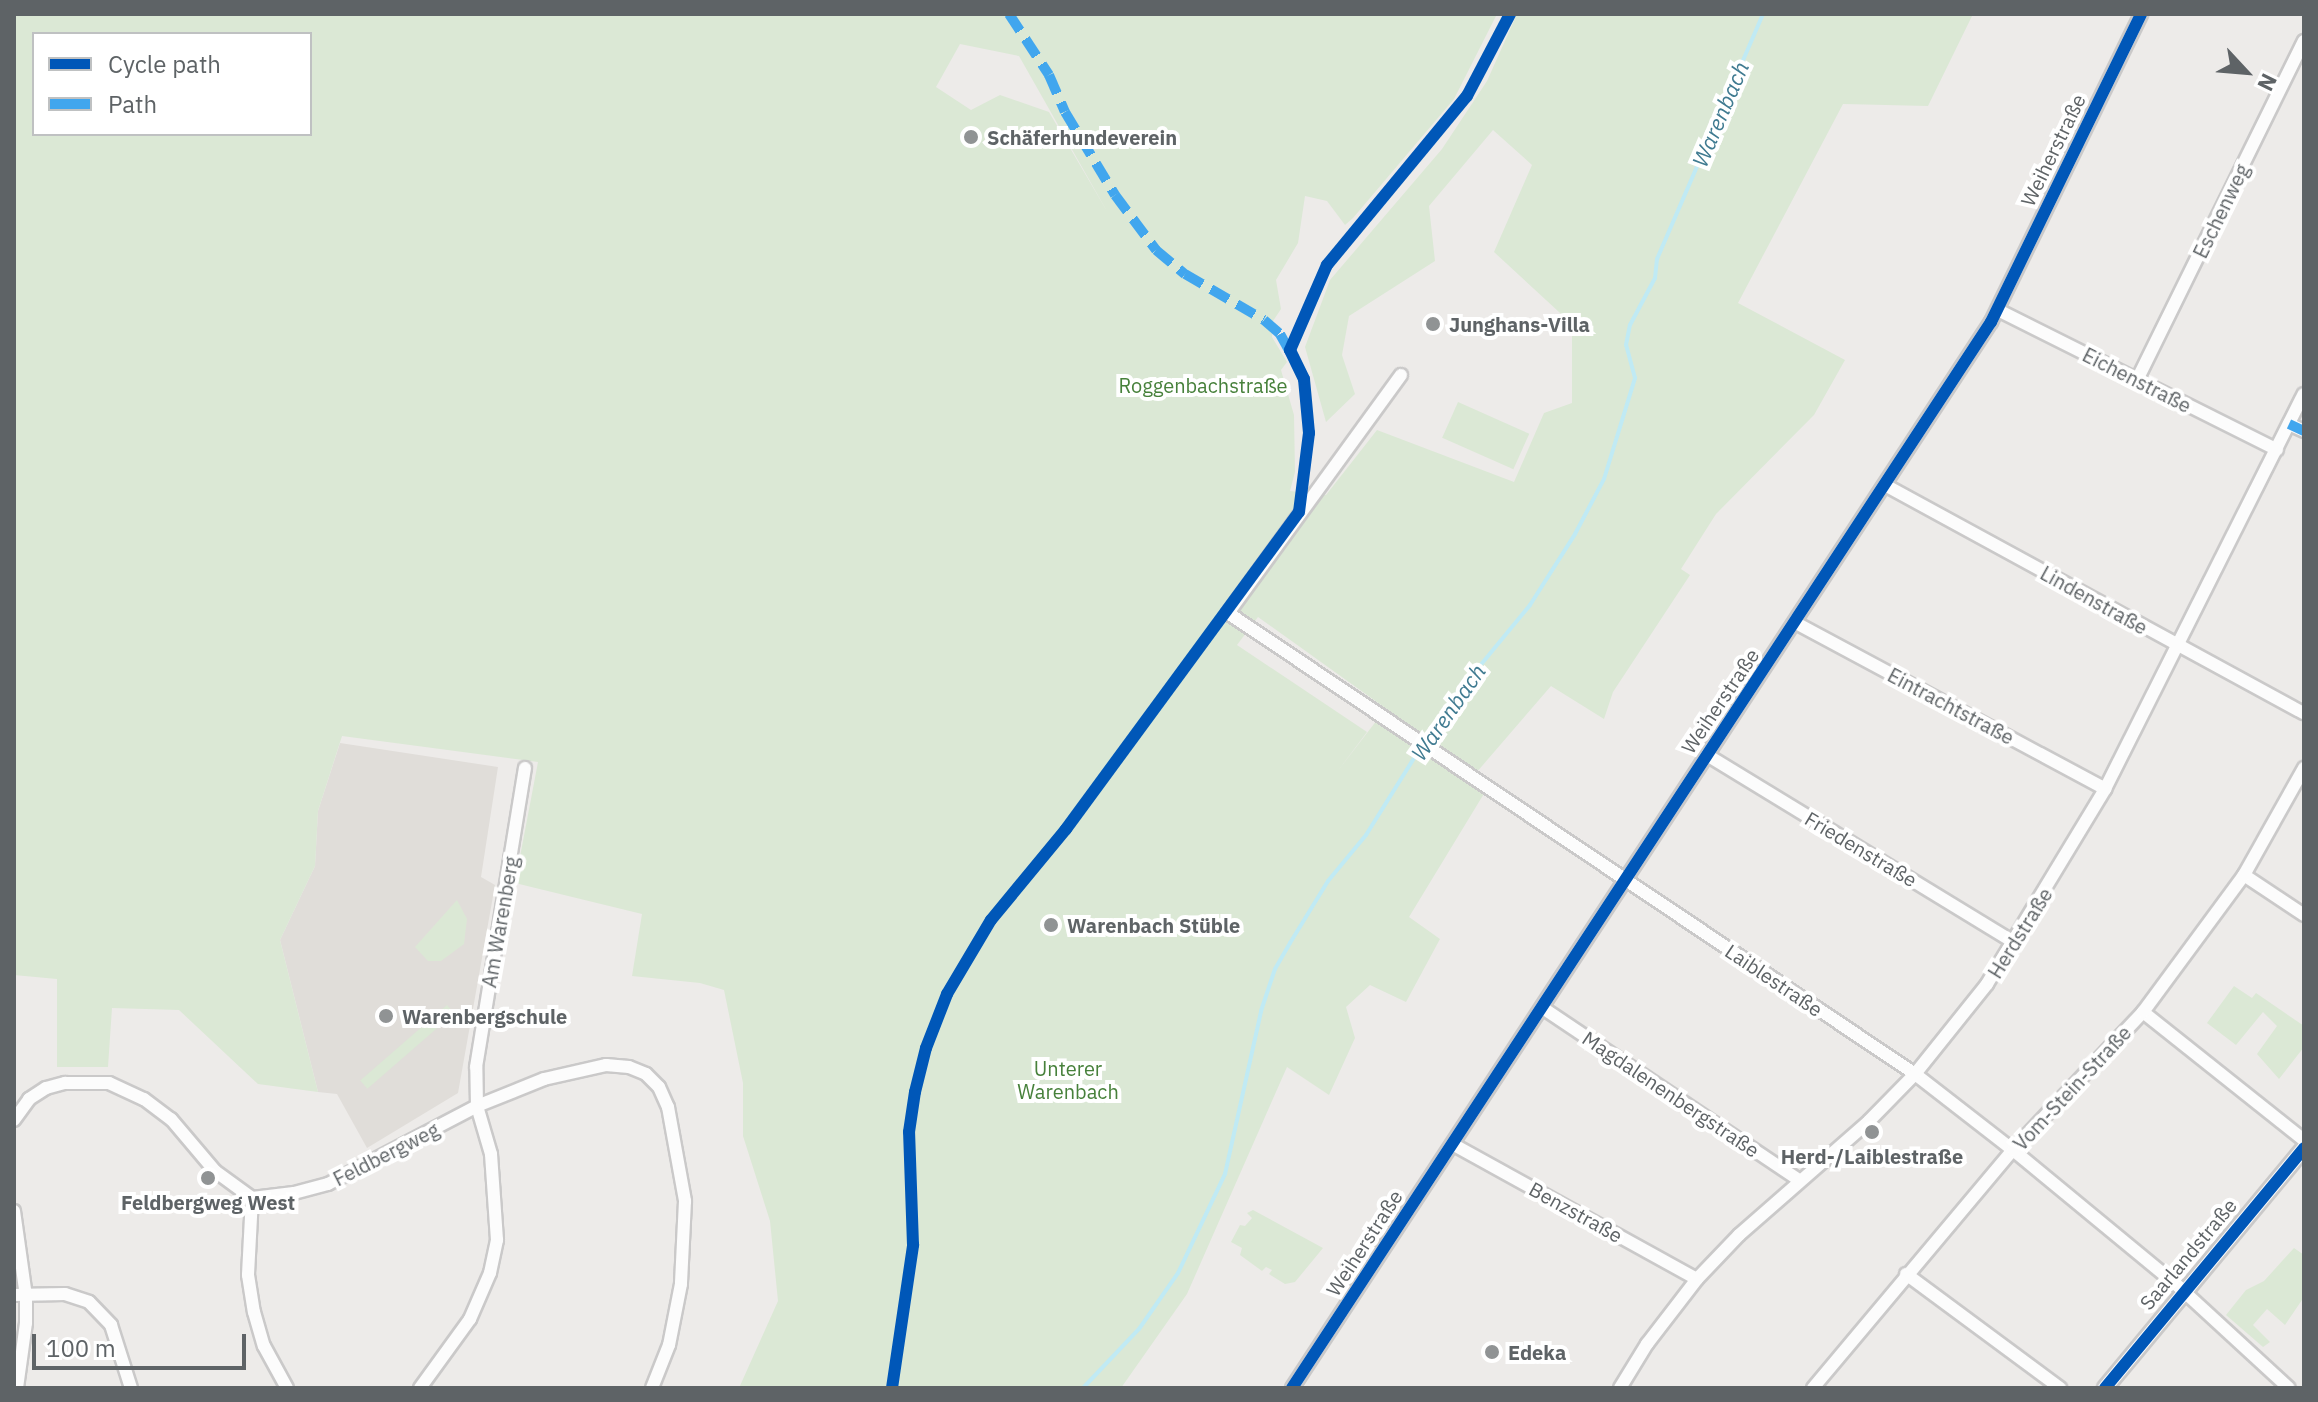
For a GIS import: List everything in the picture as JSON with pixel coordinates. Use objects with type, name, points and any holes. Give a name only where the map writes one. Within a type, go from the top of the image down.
[{"type":"street","name":"Weiherstraße","points":[[1292,1388],[1796,623],[1998,310],[2141,14]]},
{"type":"street","name":"Eschenweg","points":[[2137,380],[2304,41]]},
{"type":"street","name":"Eichenstraße","points":[[1998,310],[2277,450]]},
{"type":"street","name":"Laiblestraße","points":[[1401,375],[1228,613],[1915,1074],[2183,1290],[2284,1386]]},
{"type":"street","name":"Herdstraße","points":[[1620,1388],[1647,1344],[1697,1279],[1739,1235],[1869,1121],[1915,1074],[2015,943],[2105,789],[2180,646],[2304,394]]},
{"type":"street","points":[[2289,424],[2304,431]]},
{"type":"street","name":"Lindenstraße","points":[[1885,485],[2304,713]]},
{"type":"street","name":"Eintrachtstraße","points":[[1796,623],[2105,789]]},
{"type":"street","name":"Friedenstraße","points":[[1707,755],[2015,943]]},
{"type":"street","name":"Am Warenberg","points":[[420,1388],[470,1319],[490,1273],[497,1240],[497,1205],[491,1154],[477,1106],[480,1031],[525,768]]},
{"type":"street","name":"Vom-Stein-Straße","points":[[1813,1388],[2013,1150],[2143,1012],[2244,875],[2304,768]]},
{"type":"street","points":[[2244,875],[2304,915]]},
{"type":"street","name":"Magdalenenbergstraße","points":[[1543,1008],[1799,1180]]},
{"type":"street","points":[[2143,1012],[2304,1140]]},
{"type":"street","name":"Feldbergweg","points":[[252,1198],[294,1193],[328,1184],[477,1106],[544,1079],[606,1065],[629,1067],[646,1074],[659,1087],[668,1107],[685,1201],[686,1239],[669,1345],[652,1388]]},
{"type":"street","points":[[14,1120],[29,1099],[46,1088],[65,1083],[109,1083],[144,1099],[171,1119],[215,1171],[252,1198],[248,1275],[254,1312],[264,1346],[287,1388]]},
{"type":"street","name":"Benzstraße","points":[[1454,1145],[1697,1279]]},
{"type":"street","name":"Saarlandstraße","points":[[2105,1388],[2183,1290],[2304,1148]]},
{"type":"street","points":[[14,1211],[20,1296],[26,1323],[17,1388]]},
{"type":"street","points":[[1906,1274],[2060,1388]]},
{"type":"street","points":[[20,1296],[65,1294],[89,1302],[111,1325],[131,1388]]},
{"type":"shaded area","name":"Warenbergschule","points":[[340,743],[498,767],[481,877],[495,885],[458,1093],[367,1148],[337,1094],[318,1092],[280,940],[315,866],[318,811]]},
{"type":"green space","points":[[14,14],[1497,14],[1454,99],[1353,218],[1345,225],[1327,201],[1305,196],[1298,243],[1276,280],[1281,309],[1273,321],[1272,337],[1287,362],[1281,370],[1294,415],[1295,472],[1290,491],[1326,495],[1377,430],[1514,482],[1544,413],[1572,403],[1572,324],[1494,252],[1532,165],[1493,130],[1429,206],[1435,261],[1349,316],[1342,355],[1355,394],[1326,422],[1305,347],[1330,280],[1442,149],[1487,81],[1517,14],[1973,14],[1928,106],[1843,104],[1738,303],[1845,360],[1814,415],[1716,514],[1681,569],[1690,575],[1613,692],[1604,719],[1551,686],[1476,773],[1258,617],[1237,645],[1367,732],[1337,772],[1377,720],[1485,792],[1409,917],[1440,939],[1406,1002],[1370,985],[1346,1007],[1355,1038],[1329,1095],[1287,1067],[1187,1294],[1121,1388],[739,1388],[778,1301],[770,1221],[743,1136],[743,1083],[724,990],[700,983],[632,976],[642,914],[515,883],[538,762],[342,736],[318,811],[315,866],[280,940],[318,1092],[258,1084],[179,1010],[112,1008],[108,1067],[57,1067],[57,979],[14,975]],"holes":[[[960,44],[1019,56],[1108,213],[1049,112],[1000,95],[971,110],[936,87]]]},
{"type":"green space","points":[[1458,402],[1529,434],[1513,469],[1442,438]]},
{"type":"green space","points":[[457,900],[467,919],[464,944],[441,961],[428,961],[415,947]]},
{"type":"green space","points":[[2234,986],[2252,998],[2256,993],[2304,1026],[2304,1047],[2279,1079],[2257,1054],[2277,1026],[2263,1012],[2236,1045],[2207,1023]]},
{"type":"green space","points":[[447,1005],[454,1013],[367,1089],[360,1080]]},
{"type":"green space","points":[[1253,1210],[1323,1248],[1295,1282],[1285,1284],[1269,1274],[1272,1270],[1266,1267],[1262,1271],[1240,1255],[1242,1248],[1231,1242],[1240,1225],[1245,1226],[1252,1218],[1247,1213]]},
{"type":"green space","points":[[2294,1248],[2304,1255],[2304,1297],[2285,1325],[2267,1309],[2253,1325],[2270,1342],[2263,1347],[2226,1315],[2246,1290],[2264,1281]]},
{"type":"waterway","name":"Warenbach","points":[[1083,1388],[1139,1329],[1178,1273],[1225,1174],[1261,1011],[1275,969],[1328,881],[1366,835],[1446,707],[1530,605],[1575,534],[1604,479],[1635,378],[1626,345],[1630,325],[1655,278],[1657,259],[1763,14]]},
{"type":"marked path","points":[[1009,14],[1049,75],[1065,112],[1115,195],[1156,250],[1185,274],[1264,320],[1280,334],[1290,352]]},
{"type":"marked path","points":[[2289,424],[2304,431]]},
{"type":"cycle path","points":[[892,1388],[913,1245],[909,1132],[926,1048],[947,994],[991,920],[1066,829],[1299,512],[1309,433],[1304,379],[1290,350],[1327,265],[1467,96],[1510,14]]},
{"type":"cycle path","points":[[1292,1388],[1991,322],[2141,14]]},
{"type":"cycle path","points":[[2105,1388],[2304,1148]]},
{"type":"place","name":"Schäferhundeverein","points":[[971,137]]},
{"type":"place","name":"Junghans-Villa","points":[[1433,324]]},
{"type":"place","name":"Warenbach Stüble","points":[[1051,925]]},
{"type":"place","name":"Warenbergschule","points":[[386,1016]]},
{"type":"place","name":"Herd-/Laiblestraße","points":[[1872,1132]]},
{"type":"place","name":"Feldbergweg West","points":[[208,1178]]},
{"type":"place","name":"Edeka","points":[[1492,1352]]},
{"type":"park label","name":"Roggenbachstraße","points":[[1203,385]]},
{"type":"park label","name":"Unterer Warenbach","points":[[1068,1080]]}]
